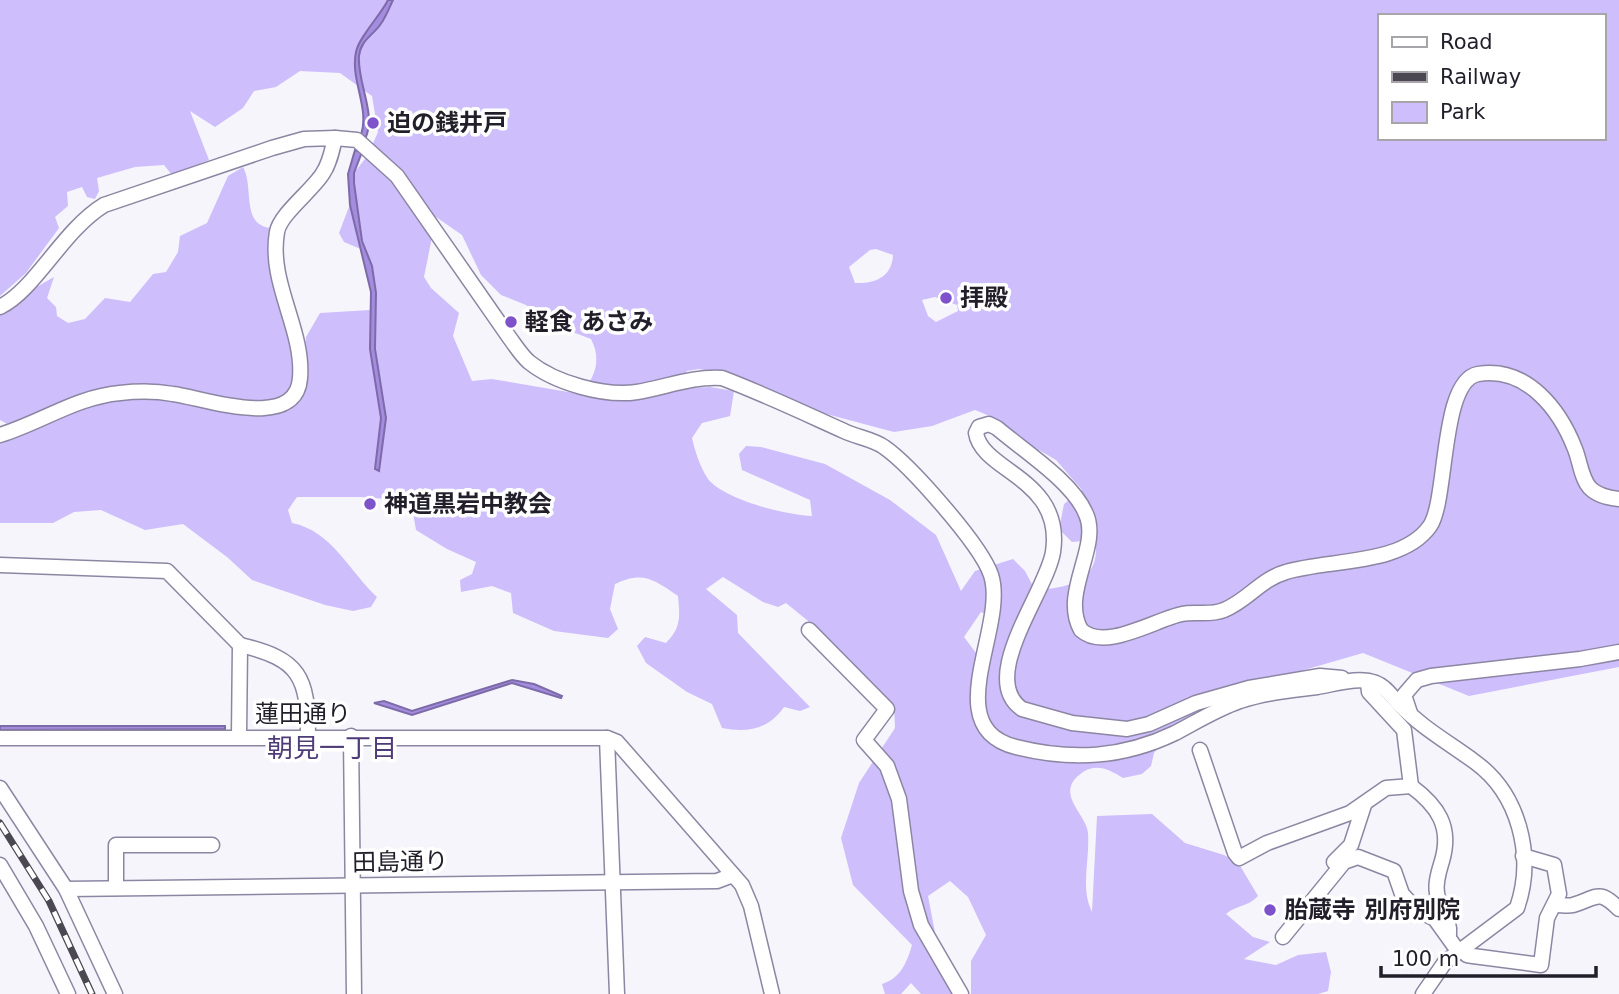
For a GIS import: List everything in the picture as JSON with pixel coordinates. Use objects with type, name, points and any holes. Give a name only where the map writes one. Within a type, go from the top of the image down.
[{"type":"street","points":[[0,435],[84,399],[120,393],[171,394],[213,403],[258,408],[277,407],[290,399],[299,386],[300,364],[278,273],[277,232],[284,218],[325,172],[335,138]]},
{"type":"street","points":[[0,307],[16,296],[81,221],[104,205],[304,139],[357,140],[397,176],[509,337],[528,361],[544,372],[611,393],[640,391],[702,377],[722,378],[883,446],[973,541],[990,573],[993,603],[979,685],[979,705],[984,728],[996,739],[1016,747],[1053,753],[1114,755],[1158,741],[1238,702],[1350,680]]},
{"type":"street","points":[[1423,994],[1436,974],[1460,950],[1517,908],[1521,896],[1523,856],[1519,825],[1502,788],[1488,771],[1414,720],[1378,683],[1337,676],[1258,685],[1210,699],[1150,724],[1127,729],[1072,723],[1022,709],[1012,699],[1010,691],[1009,657],[1020,629],[1044,584],[1053,551],[1053,526],[1045,505],[1031,488],[981,446],[976,433],[979,427],[989,424],[998,428],[1060,481],[1084,509],[1089,531],[1076,608],[1081,630],[1093,637],[1126,632],[1183,613],[1222,611],[1259,584],[1284,572],[1307,566],[1370,558],[1416,539],[1433,521],[1452,414],[1466,382],[1474,375],[1499,375],[1535,388],[1554,408],[1568,432],[1588,486],[1597,494],[1619,499]]},
{"type":"street","points":[[0,565],[167,570],[240,645],[274,654],[298,673],[307,693],[308,736]]},
{"type":"street","points":[[809,630],[887,709],[864,740],[887,766],[899,799],[911,891],[921,925],[961,994]]},
{"type":"street","points":[[239,736],[240,645]]},
{"type":"street","points":[[1414,720],[1404,695],[1417,680],[1485,668],[1580,660],[1619,652]]},
{"type":"street","points":[[1368,682],[1369,692],[1404,730],[1411,786],[1440,815],[1446,826],[1446,848],[1437,894],[1449,924],[1449,936]]},
{"type":"street","points":[[351,736],[354,994]]},
{"type":"street","name":"蓮田通り","points":[[0,738],[607,738]]},
{"type":"street","points":[[617,994],[607,738],[617,742],[742,885],[751,906],[772,994]]},
{"type":"street","points":[[1200,750],[1239,858],[1267,843],[1364,805],[1386,788],[1411,786]]},
{"type":"street","points":[[0,788],[66,889],[114,994]]},
{"type":"street","points":[[1334,873],[1335,860],[1351,845],[1364,805]]},
{"type":"street","points":[[116,888],[116,845],[212,845]]},
{"type":"street","points":[[1283,937],[1344,862],[1358,857],[1386,866],[1397,876],[1402,894],[1409,902],[1436,919],[1467,955],[1541,965],[1547,918],[1556,905],[1559,894],[1554,865],[1523,856]]},
{"type":"street","points":[[0,865],[68,994]]},
{"type":"street","name":"田島通り","points":[[66,889],[717,881],[733,875]]},
{"type":"street","points":[[0,891],[16,891]]},
{"type":"street","points":[[1556,905],[1574,905],[1598,895],[1607,897],[1619,909]]},
{"type":"green space","points":[[0,0],[1619,0],[1619,667],[1469,696],[1363,653],[1269,680],[1228,705],[1218,719],[1163,742],[1154,753],[1151,766],[1142,774],[1123,778],[1108,770],[1093,768],[1074,780],[1071,796],[1088,833],[1086,884],[1092,912],[1097,816],[1152,814],[1185,843],[1224,855],[1239,864],[1258,896],[1226,914],[1253,937],[1270,942],[1244,959],[1276,965],[1298,955],[1326,952],[1331,972],[1328,991],[1318,994],[971,994],[971,961],[986,935],[968,897],[950,881],[928,896],[936,938],[960,994],[921,994],[911,983],[901,994],[885,994],[882,984],[899,974],[912,945],[853,885],[841,838],[859,783],[895,728],[894,706],[813,625],[786,603],[778,607],[763,602],[723,577],[706,589],[737,615],[738,633],[810,707],[800,711],[784,707],[765,725],[741,730],[722,728],[712,704],[687,692],[646,663],[637,646],[645,637],[666,643],[671,638],[678,622],[678,596],[648,579],[625,580],[615,584],[610,609],[618,629],[608,638],[554,631],[513,613],[511,593],[492,586],[461,592],[460,580],[472,574],[476,562],[447,549],[416,530],[411,501],[361,497],[297,497],[288,510],[292,523],[306,527],[329,543],[377,597],[371,607],[353,611],[325,605],[252,580],[227,557],[183,524],[145,530],[101,510],[74,512],[53,523],[0,523],[0,441],[11,426],[0,420],[0,314],[14,308],[33,289],[54,277],[47,298],[56,307],[57,316],[68,323],[85,319],[105,298],[130,302],[153,274],[166,272],[178,252],[180,236],[207,223],[228,176],[243,167],[255,220],[270,228],[276,295],[295,358],[304,356],[306,337],[320,313],[370,310],[371,295],[363,250],[344,242],[339,233],[355,191],[354,173],[368,155],[378,132],[372,96],[340,73],[300,71],[276,87],[254,91],[243,108],[215,127],[190,111],[209,160],[172,175],[164,165],[135,167],[97,178],[99,191],[95,199],[87,197],[82,187],[67,192],[68,206],[55,217],[59,228],[26,273],[0,296]],"holes":[[[436,217],[462,235],[481,275],[501,295],[526,305],[549,323],[591,339],[596,361],[590,382],[580,394],[492,379],[472,381],[453,336],[459,313],[431,288],[424,277]],[[876,249],[893,255],[892,263],[881,278],[855,283],[849,267],[870,250]],[[935,297],[957,305],[958,311],[936,322],[928,316],[922,300]],[[699,369],[737,376],[815,411],[894,432],[932,426],[975,410],[997,419],[1022,440],[1056,460],[1082,490],[1064,504],[1059,529],[1072,542],[1095,540],[1096,554],[1093,565],[1080,580],[1059,587],[1035,590],[1025,571],[1013,559],[975,571],[961,591],[936,535],[890,500],[825,464],[761,447],[746,446],[739,454],[742,470],[810,500],[812,516],[787,513],[728,494],[708,479],[692,438],[702,423],[730,416],[734,391],[710,387],[675,389],[687,371]],[[981,612],[997,619],[979,657],[964,637]]]},
{"type":"shaded area","points":[[388,0],[393,0],[386,16],[364,42],[359,56],[369,118],[366,137],[361,135],[363,115],[356,73],[356,52]]},
{"type":"shaded area","points":[[355,150],[362,152],[354,173],[354,183],[362,241],[372,266],[376,293],[375,349],[386,418],[379,471],[375,469],[381,418],[370,349],[371,292],[350,205],[348,174]]},
{"type":"shaded area","points":[[512,680],[534,684],[562,696],[561,698],[512,683],[412,715],[374,703],[384,701],[412,711]]},
{"type":"shaded area","points":[[0,726],[225,726],[225,729],[0,730]]},
{"type":"railway","points":[[0,823],[49,901],[92,994]]},
{"type":"place","name":"迫の銭井戸","points":[[373,123]]},
{"type":"place","name":"拝殿","points":[[946,298]]},
{"type":"place","name":"軽食 あさみ","points":[[511,322]]},
{"type":"place","name":"神道黒岩中教会","points":[[370,504]]},
{"type":"place","name":"胎蔵寺 別府別院","points":[[1270,910]]},
{"type":"district","name":"朝見一丁目","points":[[332,748]]}]
